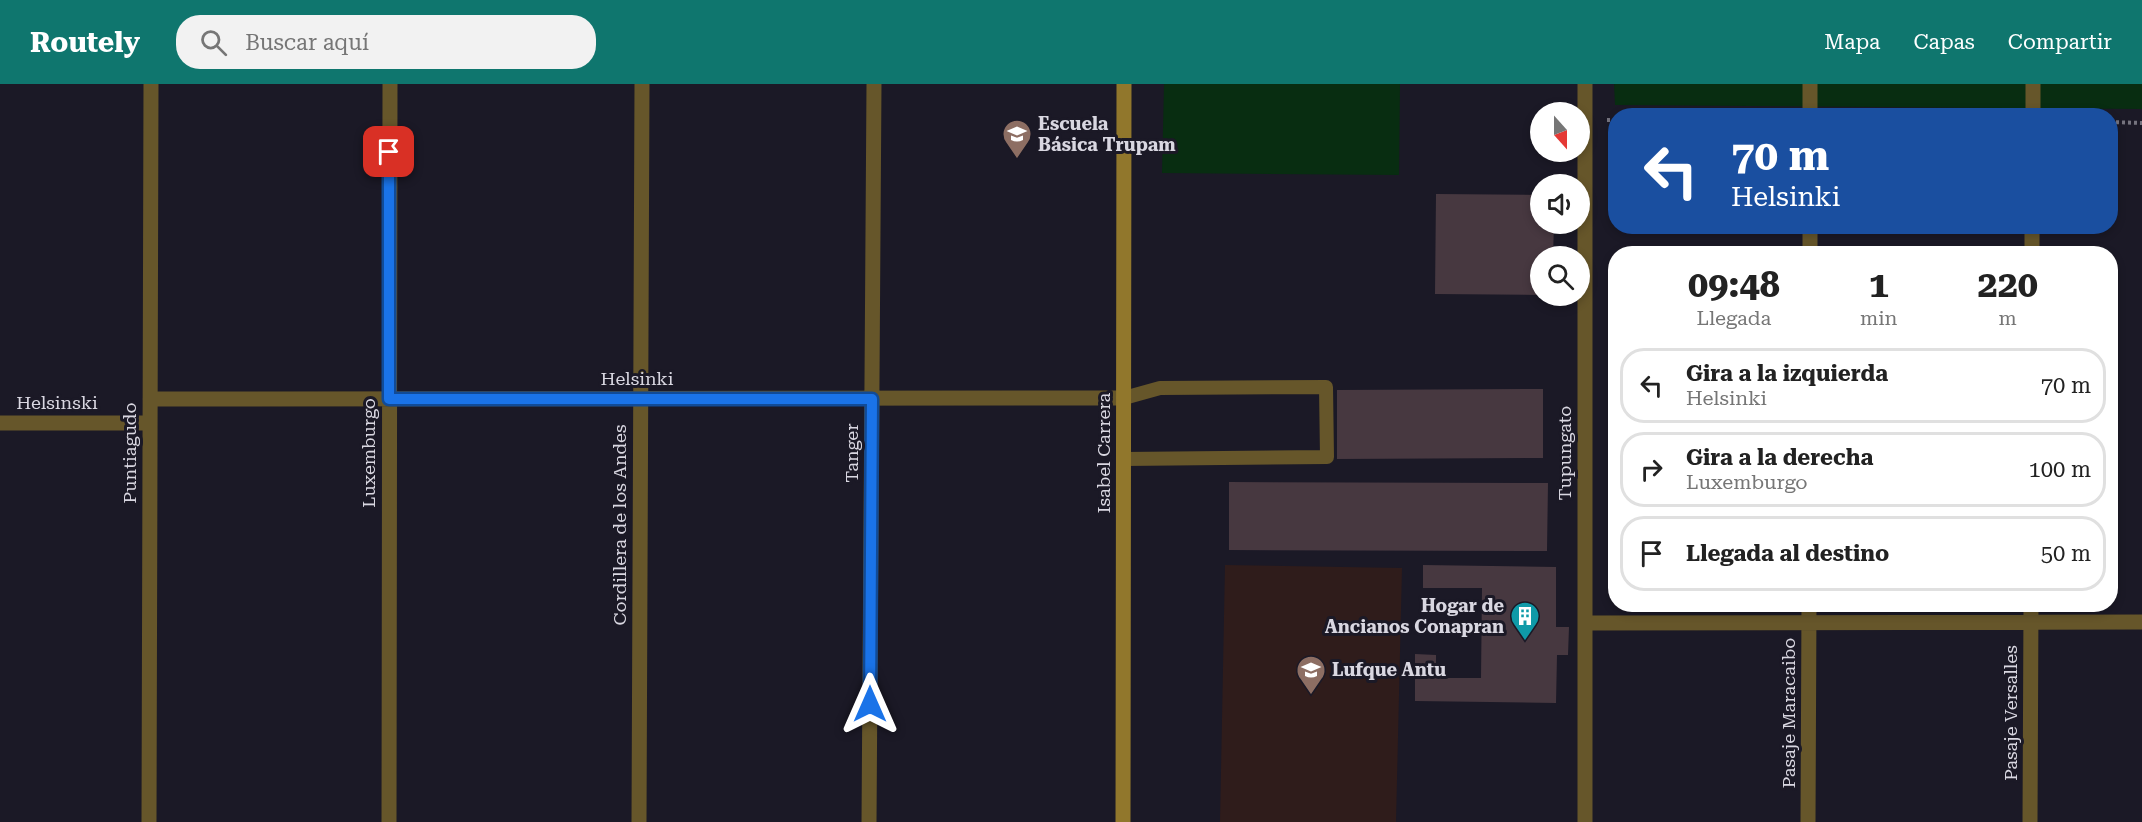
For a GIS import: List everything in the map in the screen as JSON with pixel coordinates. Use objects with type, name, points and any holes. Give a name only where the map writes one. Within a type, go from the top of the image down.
[{"type":"street","name":"Puntiagudo","points":[[149,822],[151,84]]},
{"type":"street","name":"Luxemburgo","points":[[389,822],[390,84]]},
{"type":"street","name":"Cordillera de los Andes","points":[[639,822],[642,84]]},
{"type":"street","name":"Tanger","points":[[869,822],[874,84]]},
{"type":"street","name":"Isabel Carrera","points":[[1123,822],[1124,84]]},
{"type":"street","name":"Tupungato","points":[[1585,84],[1585,822]]},
{"type":"street","points":[[1810,84],[1810,108]]},
{"type":"street","points":[[2033,84],[2033,108]]},
{"type":"street","name":"Helsinki","points":[[150,399],[1124,398]]},
{"type":"street","name":"Helsinski","points":[[0,423],[150,423]]},
{"type":"street","name":"Pasaje Maracaibo","points":[[1808,822],[1809,612]]},
{"type":"street","name":"Pasaje Versalles","points":[[2030,822],[2031,612]]},
{"type":"street","points":[[1584,623],[2142,622]]},
{"type":"lane","points":[[1124,398],[1160,388],[1326,387],[1327,457],[1124,459]]},
{"type":"path","points":[[2118,122],[2142,123]]},
{"type":"shaded area","name":"Lufque Antu","points":[[1225,565],[1402,568],[1396,822],[1220,822]]},
{"type":"green space","points":[[1164,84],[1400,84],[1399,175],[1162,173]]},
{"type":"green space","points":[[1614,84],[2142,84],[2142,109],[1615,105]]},
{"type":"building","points":[[1436,194],[1530,195],[1530,234],[1554,234],[1553,246],[1530,246],[1530,295],[1435,294]]},
{"type":"building","points":[[1543,389],[1543,458],[1337,459],[1337,390]]},
{"type":"building","points":[[1229,482],[1548,483],[1547,551],[1229,550]]},
{"type":"building","name":"Hogar de Ancianos Conapran","points":[[1423,565],[1556,567],[1556,627],[1569,627],[1568,655],[1557,655],[1556,703],[1415,701],[1415,654],[1436,655],[1436,678],[1481,678],[1482,588],[1423,588]]},
{"type":"place","name":"Escuela Básica Trupam","points":[[1017,160]]},
{"type":"place","name":"Hogar de Ancianos Conapran","points":[[1525,642]]},
{"type":"place","name":"Lufque Antu","points":[[1311,696]]},
{"type":"route","points":[[389,152],[389,399],[872,399],[870,704]]}]
